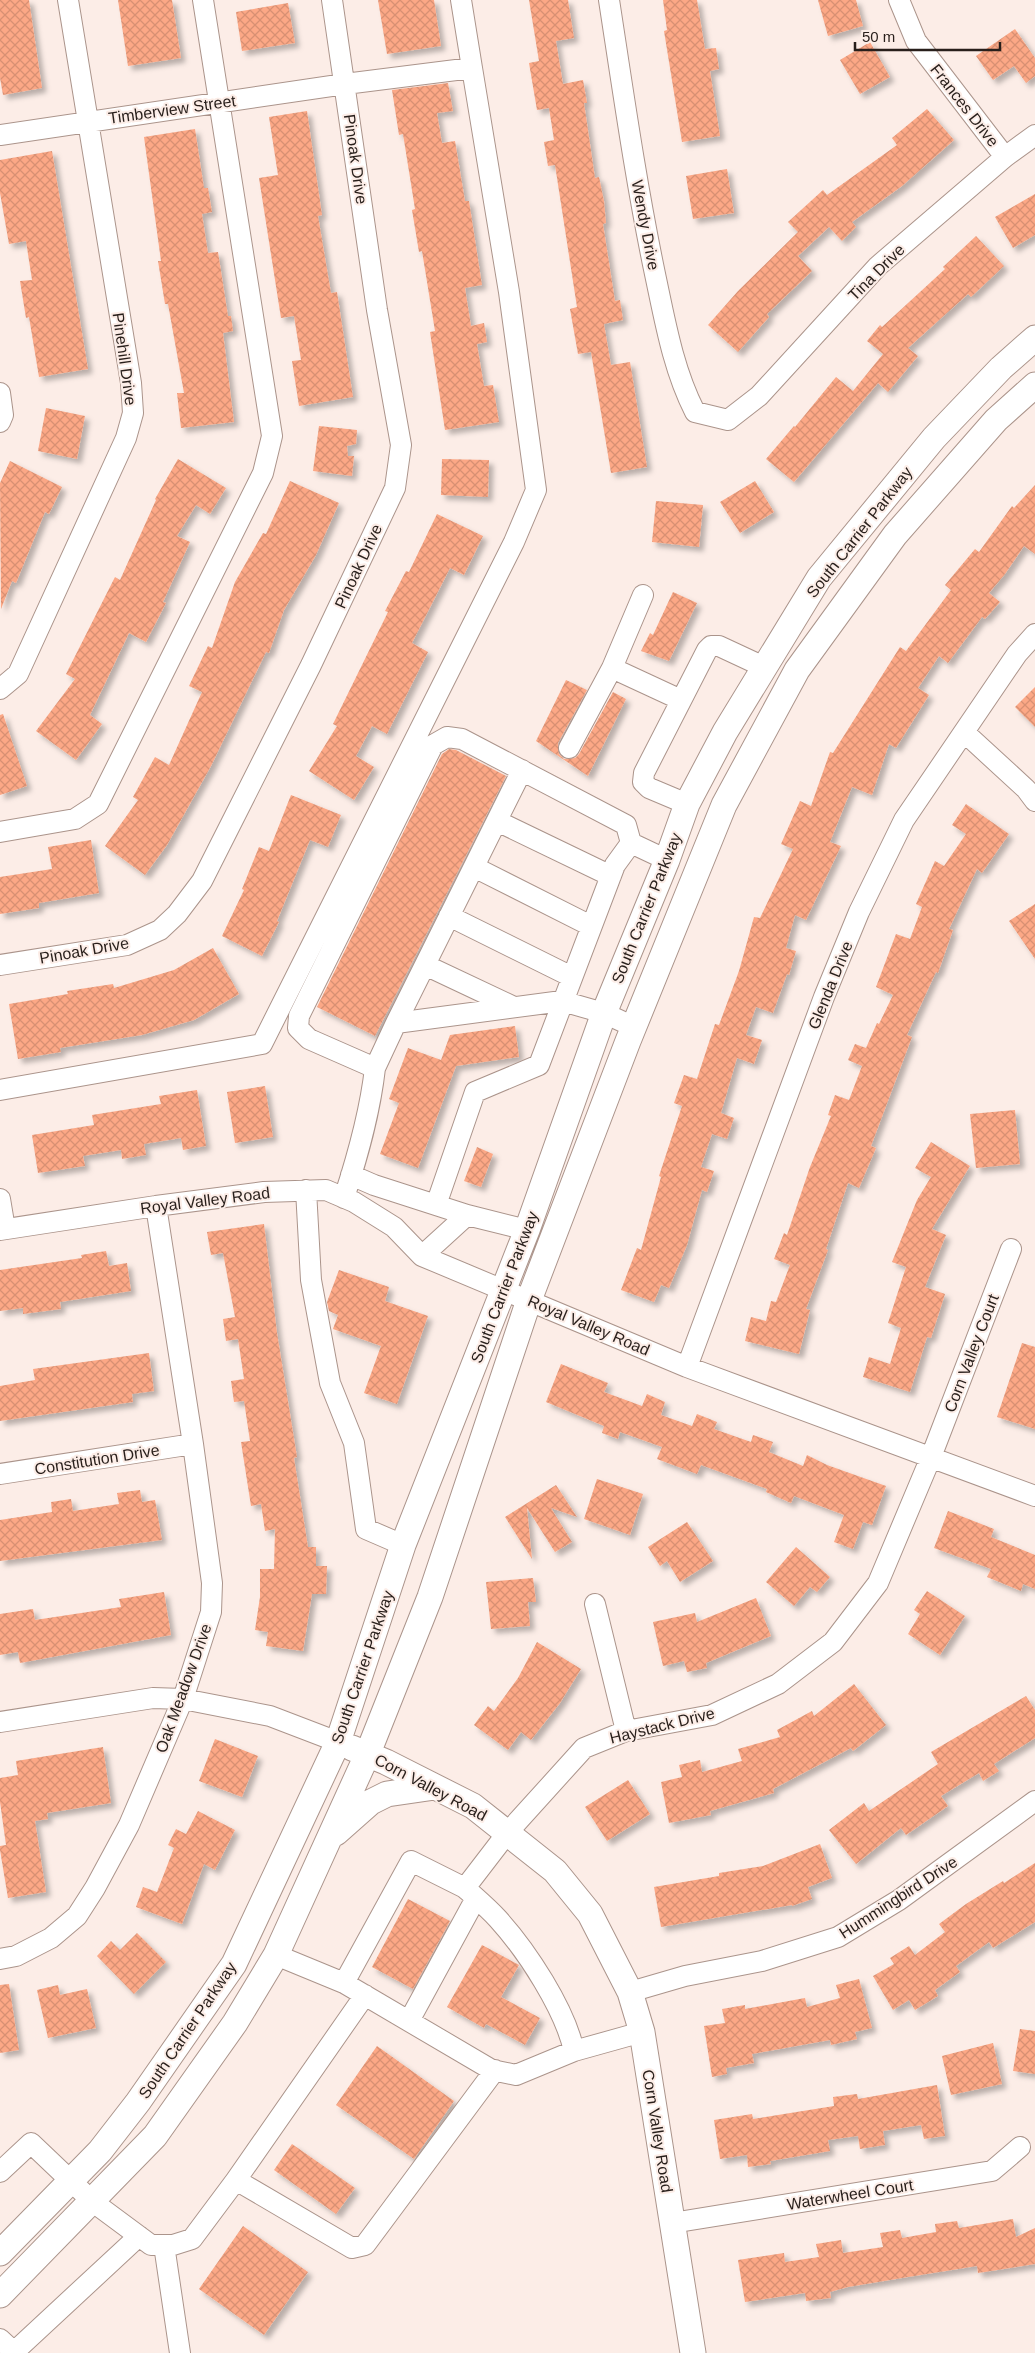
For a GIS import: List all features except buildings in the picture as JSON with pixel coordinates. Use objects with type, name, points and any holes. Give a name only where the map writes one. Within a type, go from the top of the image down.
[{"type":"main road","name":"South Carrier Parkway","points":[[0,2253],[100,2151],[138,2102],[234,1964],[338,1742],[403,1545],[527,1230],[604,1013],[667,860],[687,804],[725,732],[819,578],[934,438],[1001,368],[1035,338]]},
{"type":"main road","name":"South Carrier Parkway","points":[[0,2296],[155,2136],[235,2023],[276,1955],[326,1841],[368,1753],[430,1597],[529,1300],[634,1027],[724,805],[797,670],[895,534],[996,420],[1035,385]]},
{"type":"main road","points":[[768,660],[797,670]]},
{"type":"main road","name":"Corn Valley Road","points":[[338,1742],[368,1753],[473,1806],[555,1871],[590,1914],[630,1992],[642,2032],[693,2353]]},
{"type":"main road","points":[[326,1841],[357,1812],[382,1796],[435,1787]]},
{"type":"street","name":"Pinehill Drive","points":[[0,689],[18,674],[126,438],[133,413],[131,383],[68,0]]},
{"type":"street","points":[[0,832],[75,819],[98,804],[263,473],[272,436],[203,0]]},
{"type":"street","name":"Pinoak Drive","points":[[0,965],[127,945],[160,930],[177,914],[202,881],[311,665],[395,488],[401,445],[377,310],[332,0]]},
{"type":"street","points":[[0,1090],[262,1044],[514,542],[536,490],[509,292],[461,0]]},
{"type":"street","name":"Wendy Drive","points":[[608,0],[642,212],[669,341],[684,391],[695,412],[728,420]]},
{"type":"street","name":"Frances Drive","points":[[899,0],[916,41],[1005,157]]},
{"type":"street","name":"Timberview Street","points":[[0,135],[345,84],[472,68]]},
{"type":"street","name":"Tina Drive","points":[[728,420],[760,396],[878,266],[1005,157],[1035,136]]},
{"type":"street","points":[[0,393],[3,415],[0,422]]},
{"type":"street","points":[[570,748],[612,668],[643,595]]},
{"type":"street","name":"Glenda Drive","points":[[687,1366],[821,1006],[859,912],[904,820],[1017,654],[1035,634]]},
{"type":"street","points":[[687,804],[649,788],[643,782],[644,773],[707,650],[711,646],[718,646],[768,660]]},
{"type":"street","points":[[612,668],[681,700]]},
{"type":"street","points":[[964,732],[1026,789],[1035,801]]},
{"type":"street","points":[[375,1068],[309,1039],[298,1028],[299,1016],[433,745],[447,737],[462,739],[626,825],[632,843],[667,860]]},
{"type":"street","points":[[344,1198],[360,1148],[372,1098],[375,1068],[522,770]]},
{"type":"street","points":[[497,821],[611,876]]},
{"type":"street","points":[[436,1204],[475,1092],[539,1065],[615,865],[632,843]]},
{"type":"street","points":[[474,867],[592,926]]},
{"type":"street","points":[[449,916],[572,977]]},
{"type":"street","points":[[425,965],[514,1007]]},
{"type":"street","points":[[396,1023],[562,1001],[604,1013],[634,1027]]},
{"type":"street","points":[[351,1175],[467,1215],[527,1230]]},
{"type":"street","points":[[306,1190],[313,1290],[330,1382],[354,1444],[366,1529],[403,1545]]},
{"type":"street","name":"Royal Valley Road","points":[[3,1229],[264,1192],[326,1190],[344,1198],[394,1228],[422,1256],[687,1366],[1035,1496]]},
{"type":"street","points":[[0,1199],[3,1229]]},
{"type":"street","name":"Oak Meadow Drive","points":[[0,1959],[16,1956],[51,1938],[77,1916],[95,1888],[129,1825],[183,1699],[211,1612],[212,1583],[193,1444],[156,1206]]},
{"type":"street","points":[[422,1256],[467,1215]]},
{"type":"street","name":"Corn Valley Court","points":[[931,1457],[1011,1249]]},
{"type":"street","name":"Constitution Drive","points":[[0,1474],[193,1444]]},
{"type":"street","name":"Haystack Drive","points":[[409,2021],[470,1893],[508,1832],[584,1748],[626,1731],[712,1715],[778,1684],[833,1642],[878,1583],[931,1457]]},
{"type":"street","points":[[595,1604],[626,1731]]},
{"type":"street","name":"Corn Valley Road","points":[[0,1722],[153,1698],[183,1699],[270,1716],[338,1742]]},
{"type":"street","name":"Hummingbird Drive","points":[[630,1992],[685,1976],[762,1961],[838,1937],[899,1900],[1035,1801]]},
{"type":"street","points":[[344,1983],[411,1861],[470,1893],[498,1919],[533,1965],[570,2032],[574,2051]]},
{"type":"street","points":[[276,1955],[344,1983],[495,2070],[516,2075],[574,2051],[642,2032]]},
{"type":"street","points":[[0,2172],[31,2143],[93,2202],[151,2245],[173,2245],[192,2239],[236,2180],[365,1995]]},
{"type":"street","points":[[236,2180],[352,2248],[365,2245],[495,2070]]},
{"type":"street","name":"Waterwheel Court","points":[[672,2223],[992,2170],[1020,2147]]},
{"type":"street","points":[[0,2339],[14,2353],[139,2236]]},
{"type":"street","points":[[164,2245],[180,2353]]}]
